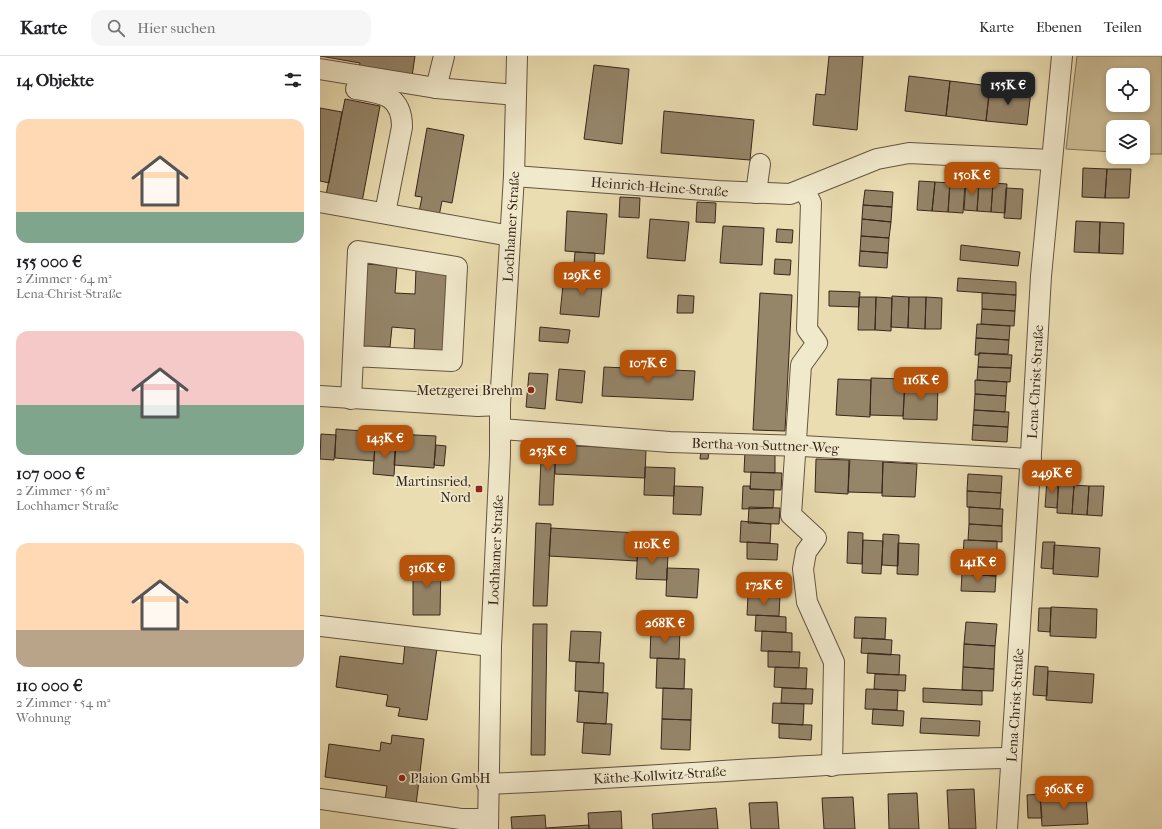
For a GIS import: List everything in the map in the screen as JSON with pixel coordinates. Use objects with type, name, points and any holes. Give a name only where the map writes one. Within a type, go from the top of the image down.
[{"type":"street","points":[[436,88],[444,56]]},
{"type":"street","name":"Lochhamer Straße","points":[[488,824],[487,784],[491,646],[501,428],[500,405],[514,176],[517,56]]},
{"type":"street","name":"Lena-Christ-Straße","points":[[1007,829],[1031,459],[1040,280],[1062,56]]},
{"type":"street","points":[[320,69],[436,88],[515,95]]},
{"type":"street","points":[[320,82],[382,93],[396,104],[402,115],[402,127],[385,213]]},
{"type":"street","name":"Heinrich-Heine-Straße","points":[[514,176],[756,193],[790,194],[877,159],[909,153],[1051,160]]},
{"type":"street","points":[[756,193],[760,164]]},
{"type":"street","points":[[804,189],[811,203],[807,329],[817,343],[800,365],[791,515],[816,538],[806,552],[803,569],[807,602],[834,662],[832,766]]},
{"type":"street","points":[[320,202],[510,236]]},
{"type":"street","points":[[350,399],[358,251],[457,267],[452,361],[353,356]]},
{"type":"street","points":[[320,396],[478,406],[500,405]]},
{"type":"street","name":"Bertha-von-Suttner-Weg","points":[[501,428],[670,442],[795,446],[1031,459]]},
{"type":"street","points":[[320,626],[491,646]]},
{"type":"street","name":"Käthe-Kollwitz-Straße","points":[[487,784],[624,778],[911,760],[1011,758]]},
{"type":"street","points":[[320,799],[488,824]]},
{"type":"shaded area","points":[[1077,56],[1162,56],[1162,154],[1150,154],[1150,120],[1106,120],[1106,152],[1066,149]]},
{"type":"building","points":[[320,56],[415,56],[412,76],[359,67],[360,63]]},
{"type":"building","points":[[829,56],[863,56],[857,130],[813,125],[816,94],[825,95]]},
{"type":"building","points":[[594,65],[629,69],[622,144],[584,139]]},
{"type":"building","points":[[909,76],[950,81],[946,116],[905,111]]},
{"type":"building","points":[[950,81],[990,86],[986,121],[946,116]]},
{"type":"building","points":[[990,86],[1031,91],[1027,125],[986,121]]},
{"type":"building","points":[[345,99],[380,106],[362,202],[326,195]]},
{"type":"building","points":[[320,108],[342,112],[329,183],[320,181]]},
{"type":"building","points":[[664,111],[754,120],[750,160],[661,153]]},
{"type":"building","points":[[427,128],[464,135],[452,203],[442,201],[439,216],[419,212],[422,197],[415,196]]},
{"type":"building","points":[[1083,168],[1107,169],[1105,198],[1082,197]]},
{"type":"building","points":[[1107,169],[1131,169],[1129,198],[1105,198]]},
{"type":"building","points":[[919,181],[935,182],[932,211],[917,210]]},
{"type":"building","points":[[966,181],[979,182],[977,211],[964,210]]},
{"type":"building","points":[[935,182],[950,183],[948,212],[932,211]]},
{"type":"building","points":[[979,182],[993,183],[991,212],[977,211]]},
{"type":"building","points":[[950,183],[965,184],[963,213],[948,212]]},
{"type":"building","points":[[993,183],[1007,184],[1005,213],[991,212]]},
{"type":"building","points":[[1006,188],[1023,189],[1021,219],[1004,218]]},
{"type":"building","points":[[865,190],[893,192],[892,207],[863,205]]},
{"type":"building","points":[[620,197],[640,198],[639,218],[619,217]]},
{"type":"building","points":[[697,202],[716,203],[715,223],[696,222]]},
{"type":"building","points":[[863,205],[892,207],[891,222],[862,219]]},
{"type":"building","points":[[567,211],[607,214],[604,254],[565,251]]},
{"type":"building","points":[[650,219],[689,222],[685,261],[647,258]]},
{"type":"building","points":[[862,219],[891,222],[889,238],[861,236]]},
{"type":"building","points":[[1076,221],[1100,222],[1099,253],[1074,252]]},
{"type":"building","points":[[1100,222],[1124,223],[1123,254],[1099,253]]},
{"type":"building","points":[[723,226],[764,228],[762,265],[720,263]]},
{"type":"building","points":[[777,229],[793,230],[792,243],[776,242]]},
{"type":"building","points":[[861,236],[889,238],[888,253],[860,251]]},
{"type":"building","points":[[961,245],[1020,252],[1018,266],[960,260]]},
{"type":"building","points":[[860,251],[888,253],[887,268],[859,266]]},
{"type":"building","points":[[575,252],[595,253],[594,277],[573,276]]},
{"type":"building","points":[[775,259],[791,260],[790,275],[774,274]]},
{"type":"building","points":[[364,264],[397,266],[395,293],[415,294],[416,269],[452,271],[448,352],[414,350],[415,329],[392,327],[390,347],[359,346]]},
{"type":"building","points":[[564,275],[603,278],[599,317],[560,314]]},
{"type":"building","points":[[958,278],[1016,282],[1016,295],[957,291]]},
{"type":"building","points":[[829,291],[860,292],[859,307],[829,306]]},
{"type":"building","points":[[760,293],[792,295],[785,431],[753,430]]},
{"type":"building","points":[[982,293],[1016,295],[1015,311],[982,309]]},
{"type":"building","points":[[678,295],[694,296],[693,313],[677,313]]},
{"type":"building","points":[[892,296],[909,297],[908,328],[891,327]]},
{"type":"building","points":[[859,297],[876,297],[875,330],[858,330]]},
{"type":"building","points":[[876,297],[892,298],[891,331],[875,330]]},
{"type":"building","points":[[909,297],[926,297],[925,329],[908,328]]},
{"type":"building","points":[[926,297],[942,298],[941,329],[925,329]]},
{"type":"building","points":[[982,309],[1015,311],[1014,326],[981,324]]},
{"type":"building","points":[[977,324],[1010,326],[1009,340],[976,338]]},
{"type":"building","points":[[540,327],[570,330],[568,343],[539,341]]},
{"type":"building","points":[[976,338],[1009,340],[1008,354],[979,353],[979,355],[975,355]]},
{"type":"building","points":[[979,353],[1012,355],[1011,368],[978,367]]},
{"type":"building","points":[[604,367],[695,371],[693,400],[602,396]]},
{"type":"building","points":[[978,367],[1011,368],[1010,382],[977,380]]},
{"type":"building","points":[[559,369],[585,371],[582,403],[556,400]]},
{"type":"building","points":[[529,373],[548,374],[545,409],[526,407]]},
{"type":"building","points":[[871,378],[905,379],[903,416],[870,415]]},
{"type":"building","points":[[838,379],[871,380],[870,417],[836,415]]},
{"type":"building","points":[[975,380],[1007,382],[1006,396],[975,394]]},
{"type":"building","points":[[905,382],[938,384],[937,420],[903,419]]},
{"type":"building","points":[[975,394],[1006,396],[1005,412],[974,410]]},
{"type":"building","points":[[974,410],[1009,412],[1008,427],[973,425]]},
{"type":"building","points":[[973,425],[1008,427],[1007,442],[972,440]]},
{"type":"building","points":[[336,429],[376,432],[374,461],[335,458]]},
{"type":"building","points":[[321,434],[336,435],[334,460],[320,459]]},
{"type":"building","points":[[396,434],[436,436],[434,468],[394,465]]},
{"type":"building","points":[[542,439],[556,439],[553,505],[539,505]]},
{"type":"building","points":[[375,442],[396,443],[394,476],[373,474]]},
{"type":"building","points":[[436,445],[446,446],[444,466],[434,465]]},
{"type":"building","points":[[556,445],[646,449],[645,478],[555,474]]},
{"type":"building","points":[[701,451],[709,451],[708,459],[700,459]]},
{"type":"building","points":[[745,451],[775,452],[775,473],[744,472]]},
{"type":"building","points":[[850,458],[883,459],[882,493],[848,492]]},
{"type":"building","points":[[816,459],[849,460],[848,494],[815,492]]},
{"type":"building","points":[[883,462],[917,464],[915,497],[882,496]]},
{"type":"building","points":[[645,467],[675,468],[674,496],[644,495]]},
{"type":"building","points":[[751,472],[782,473],[781,490],[750,489]]},
{"type":"building","points":[[968,474],[1002,476],[1001,493],[967,491]]},
{"type":"building","points":[[1047,480],[1059,481],[1057,508],[1045,507]]},
{"type":"building","points":[[1058,484],[1074,485],[1072,514],[1057,513]]},
{"type":"building","points":[[1074,485],[1089,486],[1087,515],[1072,514]]},
{"type":"building","points":[[674,486],[703,487],[701,515],[673,514]]},
{"type":"building","points":[[743,486],[750,486],[750,489],[774,490],[773,508],[742,509]]},
{"type":"building","points":[[1089,486],[1104,486],[1102,516],[1087,515]]},
{"type":"building","points":[[967,491],[1001,493],[1000,509],[967,507]]},
{"type":"building","points":[[749,507],[780,508],[779,524],[748,523]]},
{"type":"building","points":[[969,507],[1003,509],[1002,526],[969,524]]},
{"type":"building","points":[[741,521],[771,524],[770,543],[740,542]]},
{"type":"building","points":[[536,523],[551,524],[547,606],[533,606]]},
{"type":"building","points":[[969,524],[1002,526],[1002,542],[968,540]]},
{"type":"building","points":[[551,528],[638,533],[637,561],[549,556]]},
{"type":"building","points":[[848,532],[863,533],[862,564],[847,563]]},
{"type":"building","points":[[883,534],[899,535],[898,566],[882,565]]},
{"type":"building","points":[[863,540],[883,541],[881,574],[862,573]]},
{"type":"building","points":[[964,540],[997,541],[997,559],[963,557]]},
{"type":"building","points":[[747,542],[778,544],[777,560],[747,559]]},
{"type":"building","points":[[1043,542],[1055,542],[1053,569],[1041,568]]},
{"type":"building","points":[[898,543],[919,544],[918,575],[897,574]]},
{"type":"building","points":[[1054,545],[1100,548],[1098,577],[1053,574]]},
{"type":"building","points":[[638,549],[668,551],[667,580],[636,579]]},
{"type":"building","points":[[963,557],[997,559],[996,576],[962,574]]},
{"type":"building","points":[[413,564],[441,564],[440,615],[413,615]]},
{"type":"building","points":[[667,568],[699,569],[697,598],[666,596]]},
{"type":"building","points":[[762,573],[776,574],[775,596],[761,595]]},
{"type":"building","points":[[962,574],[996,576],[995,592],[961,591]]},
{"type":"building","points":[[748,595],[780,596],[779,616],[747,615]]},
{"type":"building","points":[[1051,607],[1097,609],[1096,638],[1050,636]]},
{"type":"building","points":[[1039,608],[1051,608],[1050,632],[1038,631]]},
{"type":"building","points":[[756,615],[786,617],[786,632],[755,631]]},
{"type":"building","points":[[855,617],[886,618],[885,639],[854,638]]},
{"type":"building","points":[[966,622],[997,624],[995,646],[964,644]]},
{"type":"building","points":[[533,624],[547,624],[545,755],[531,755]]},
{"type":"building","points":[[651,628],[680,629],[679,659],[650,658]]},
{"type":"building","points":[[571,631],[601,632],[599,663],[569,661]]},
{"type":"building","points":[[762,631],[792,633],[792,652],[761,651]]},
{"type":"building","points":[[862,638],[892,640],[891,655],[861,653]]},
{"type":"building","points":[[405,644],[437,648],[427,720],[398,716],[400,708],[386,706],[388,695],[336,687],[340,656],[403,664]]},
{"type":"building","points":[[964,644],[995,646],[994,669],[963,667]]},
{"type":"building","points":[[768,651],[800,652],[799,668],[768,667]]},
{"type":"building","points":[[868,653],[900,655],[899,675],[867,673]]},
{"type":"building","points":[[657,658],[685,659],[684,689],[656,688]]},
{"type":"building","points":[[576,662],[604,663],[603,693],[575,691]]},
{"type":"building","points":[[1035,666],[1048,667],[1047,696],[1033,695]]},
{"type":"building","points":[[775,667],[807,668],[806,689],[774,687]]},
{"type":"building","points":[[963,667],[994,669],[993,691],[962,690]]},
{"type":"building","points":[[1048,671],[1094,674],[1092,703],[1046,700]]},
{"type":"building","points":[[875,674],[906,675],[905,691],[874,689]]},
{"type":"building","points":[[663,688],[692,689],[691,720],[662,719]]},
{"type":"building","points":[[782,688],[813,689],[812,704],[781,703]]},
{"type":"building","points":[[923,688],[982,691],[982,705],[923,702]]},
{"type":"building","points":[[866,689],[898,690],[897,710],[865,709]]},
{"type":"building","points":[[579,691],[608,693],[606,724],[577,722]]},
{"type":"building","points":[[773,703],[804,704],[803,725],[772,723]]},
{"type":"building","points":[[873,709],[904,711],[903,726],[872,724]]},
{"type":"building","points":[[921,718],[980,721],[979,736],[920,733]]},
{"type":"building","points":[[662,719],[691,720],[690,750],[661,749]]},
{"type":"building","points":[[584,723],[612,724],[610,755],[582,753]]},
{"type":"building","points":[[779,724],[812,725],[811,740],[779,738]]},
{"type":"building","points":[[392,735],[424,739],[416,805],[385,801],[387,786],[325,777],[329,744],[380,751],[381,742],[391,744]]},
{"type":"building","points":[[974,789],[976,829],[949,829],[947,790]]},
{"type":"building","points":[[917,793],[919,829],[889,829],[888,794]]},
{"type":"building","points":[[1040,794],[1042,818],[1028,818],[1027,795]]},
{"type":"building","points":[[1086,795],[1088,824],[1042,826],[1040,797]]},
{"type":"building","points":[[853,797],[855,829],[824,829],[822,798]]},
{"type":"building","points":[[777,802],[779,829],[751,829],[749,803]]},
{"type":"building","points":[[716,808],[718,829],[653,829],[652,814]]},
{"type":"building","points":[[621,811],[622,829],[589,829],[588,813]]},
{"type":"building","points":[[545,815],[546,829],[512,829],[511,817]]},
{"type":"building","points":[[589,825],[589,829],[546,829],[546,828]]},
{"type":"place","name":"Metzgerei Brehm","points":[[531,390]]},
{"type":"place","name":"Martinsried, Nord","points":[[479,489]]},
{"type":"place","name":"Plaion GmbH","points":[[402,778]]}]
